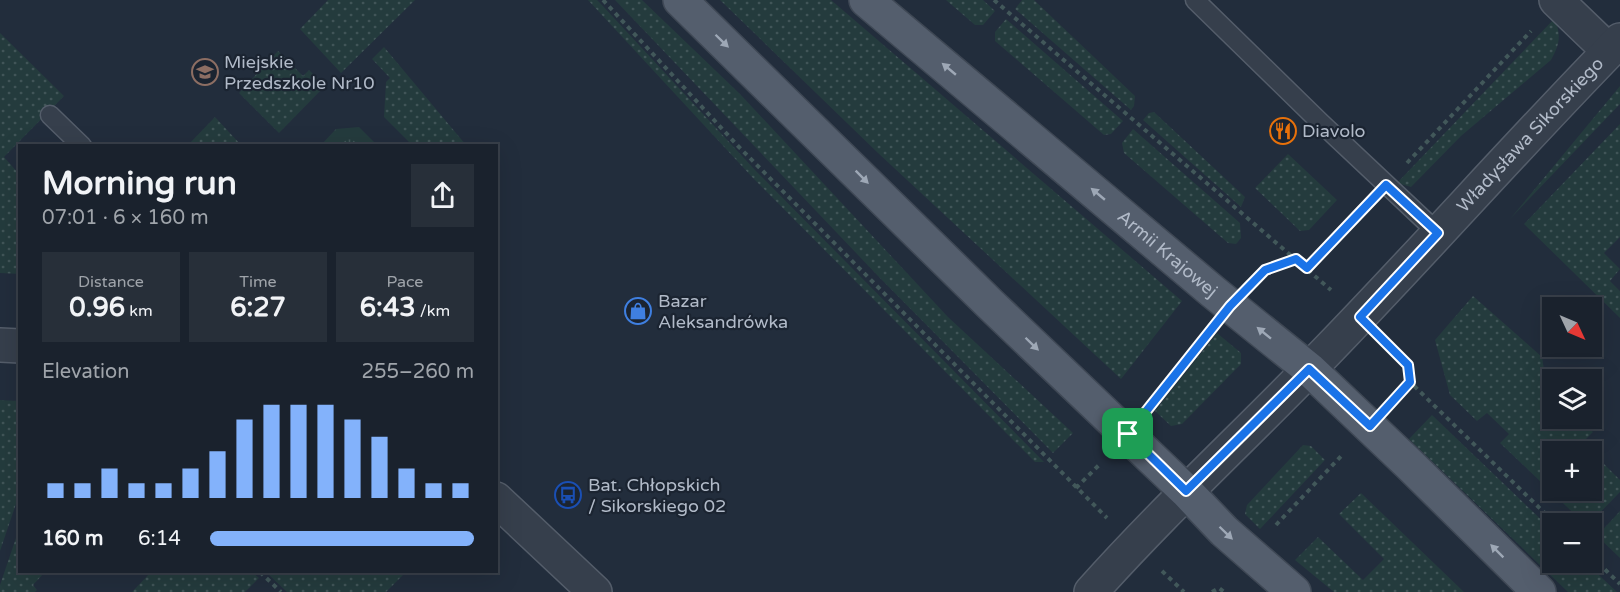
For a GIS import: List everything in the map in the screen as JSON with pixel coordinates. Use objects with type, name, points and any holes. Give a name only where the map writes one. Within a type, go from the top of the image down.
[{"type":"main road","points":[[680,0],[1249,554],[1294,592]]},
{"type":"main road","name":"Armii Krajowej","points":[[866,0],[1230,306],[1309,369],[1539,592]]},
{"type":"street","points":[[1557,1],[1615,45]]},
{"type":"street","name":"Władysława Sikorskiego","points":[[1091,592],[1134,544],[1360,317],[1615,45]]},
{"type":"street","points":[[0,345],[18,346]]},
{"type":"street","points":[[498,501],[595,592]]},
{"type":"lane","points":[[1195,0],[1438,233]]},
{"type":"lane","points":[[50,115],[80,144]]},
{"type":"path","points":[[603,0],[738,146],[1076,488],[1184,592]]},
{"type":"path","points":[[994,0],[1307,268],[1360,317],[1408,365],[1410,382],[1545,513]]},
{"type":"path","points":[[1307,268],[1557,1]]},
{"type":"path","points":[[1076,488],[1128,434],[1230,306],[1265,270],[1296,259]]},
{"type":"path","points":[[1212,592],[1219,588],[1410,382]]},
{"type":"path","points":[[1602,567],[1620,584]]},
{"type":"path","points":[[261,573],[281,592]]},
{"type":"path","points":[[1219,588],[1224,592]]},
{"type":"green space","points":[[328,0],[415,0],[341,73],[300,29]]},
{"type":"green space","points":[[588,0],[597,0],[601,4],[755,170],[1044,462],[1035,462],[752,177]]},
{"type":"green space","points":[[615,0],[642,0],[740,94],[948,317],[1073,433],[1053,453],[878,276]]},
{"type":"green space","points":[[720,0],[831,0],[1182,301],[1121,379],[878,153]]},
{"type":"green space","points":[[946,0],[983,0],[995,11],[983,25],[975,25]]},
{"type":"green space","points":[[1022,0],[1034,0],[1135,96],[1131,110],[1015,9]]},
{"type":"green space","points":[[1555,18],[1559,40],[1551,60],[1461,136],[1411,187],[1397,183]]},
{"type":"green space","points":[[1006,19],[1123,121],[1111,134],[1104,135],[995,41],[995,32]]},
{"type":"green space","points":[[0,33],[64,96],[4,157],[18,173],[18,274],[0,273]]},
{"type":"green space","points":[[384,47],[465,144],[411,144],[384,117],[386,82],[390,78],[372,59]]},
{"type":"green space","points":[[278,51],[303,76],[309,70],[325,86],[279,133],[239,93]]},
{"type":"green space","points":[[1620,86],[1620,104],[1510,219]]},
{"type":"green space","points":[[1154,112],[1245,197],[1241,207],[1143,120],[1149,113]]},
{"type":"green space","points":[[215,117],[240,144],[189,144]]},
{"type":"green space","points":[[1620,124],[1620,237],[1604,253],[1620,269],[1610,281],[1620,291],[1620,318],[1602,300],[1602,297],[1599,297],[1524,224]]},
{"type":"green space","points":[[359,127],[376,144],[322,144],[336,129]]},
{"type":"green space","points":[[1133,129],[1240,223],[1241,238],[1236,244],[1228,243],[1124,153],[1122,143]]},
{"type":"green space","points":[[1288,154],[1337,200],[1309,230],[1300,231],[1255,188]]},
{"type":"green space","points":[[1473,296],[1542,357],[1544,369],[1542,369],[1542,429],[1590,429],[1593,432],[1584,441],[1542,441],[1542,483],[1500,443],[1509,434],[1487,413],[1477,421],[1450,395],[1435,340]]},
{"type":"green space","points":[[1217,333],[1241,353],[1241,364],[1182,424],[1171,426],[1155,411]]},
{"type":"green space","points":[[0,400],[18,401],[18,498],[0,551]]},
{"type":"green space","points":[[1432,415],[1542,520],[1542,567],[1409,439]]},
{"type":"green space","points":[[1303,445],[1311,446],[1325,460],[1260,529],[1245,514],[1247,505]]},
{"type":"green space","points":[[1602,462],[1620,480],[1620,492],[1600,513],[1573,513],[1561,501],[1602,501]]},
{"type":"green space","points":[[1361,493],[1464,592],[1334,592],[1295,560],[1318,537],[1363,580],[1384,559],[1339,514]]},
{"type":"green space","points":[[1620,511],[1620,558],[1602,541],[1602,531]]},
{"type":"green space","points":[[18,532],[18,573],[44,573],[33,585],[37,590],[35,592],[0,592],[0,585]]},
{"type":"green space","points":[[150,573],[253,573],[259,578],[245,592],[132,592]]},
{"type":"green space","points":[[267,573],[405,573],[386,592],[287,592]]},
{"type":"green space","points":[[1548,573],[1597,573],[1617,592],[1568,592]]},
{"type":"place","name":"Miejskie Przedszkole Nr10","points":[[205,72]]},
{"type":"place","name":"Diavolo","points":[[1283,131]]},
{"type":"place","name":"Bazar Aleksandrówka","points":[[638,311]]},
{"type":"place","name":"Bat. Chłopskich / Sikorskiego 02","points":[[568,495]]},
{"type":"route","points":[[1386,185],[1438,233],[1360,317],[1408,365],[1410,382],[1370,426],[1309,369],[1186,491],[1128,434],[1230,306],[1265,270],[1296,259],[1307,268],[1386,185]]}]
